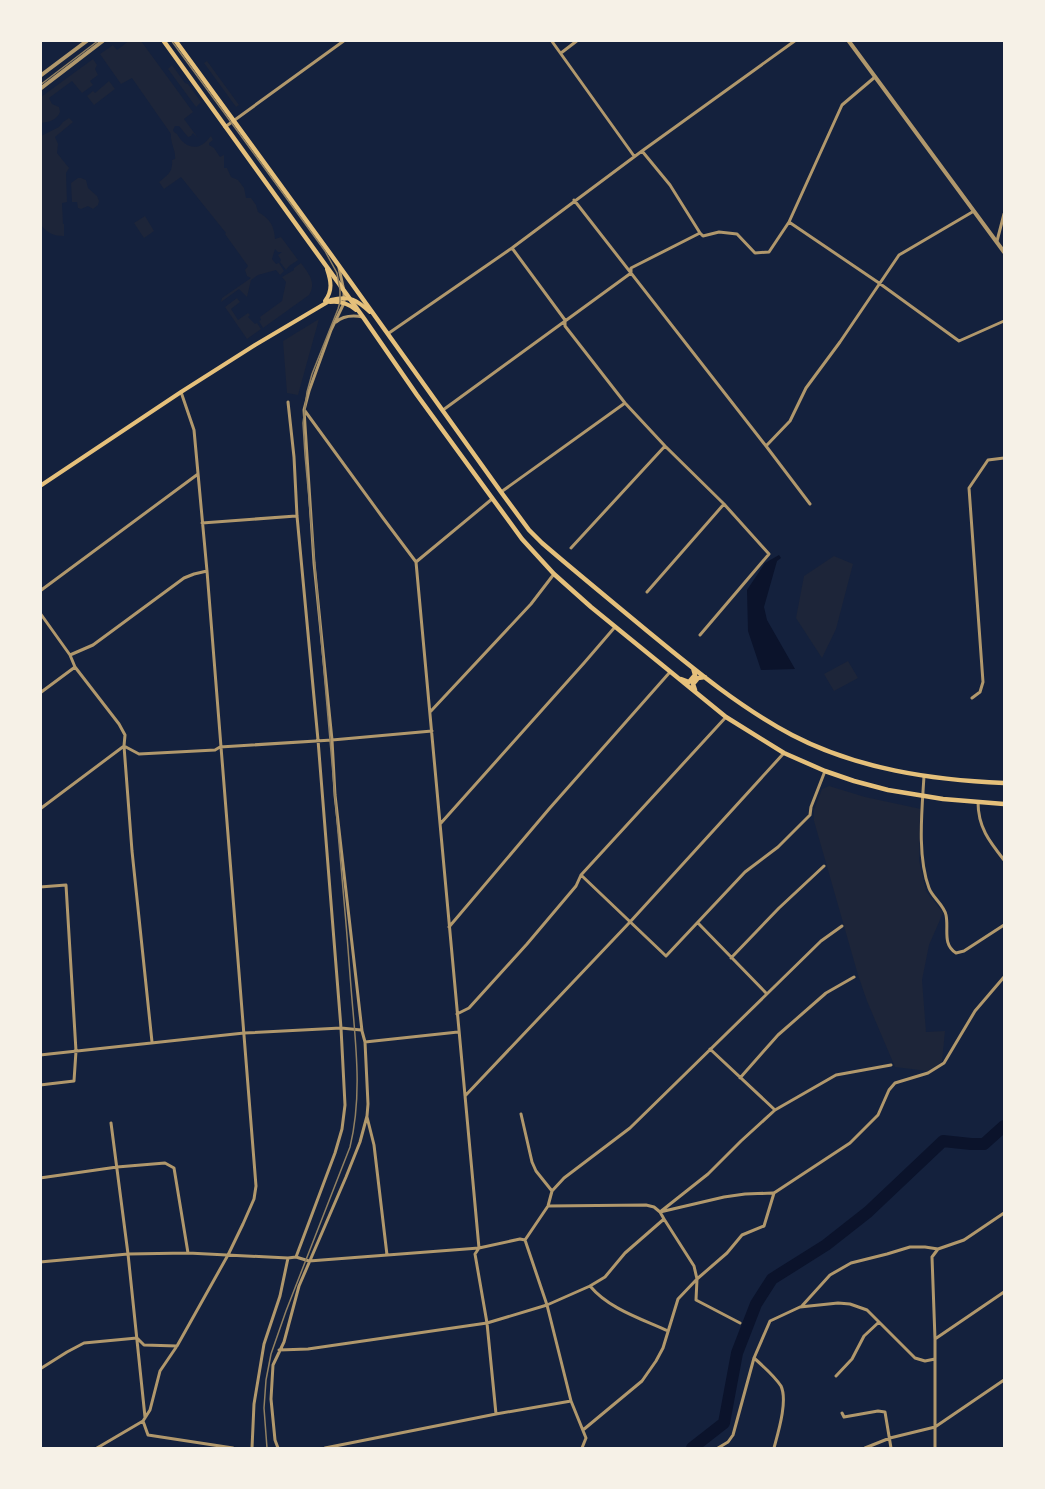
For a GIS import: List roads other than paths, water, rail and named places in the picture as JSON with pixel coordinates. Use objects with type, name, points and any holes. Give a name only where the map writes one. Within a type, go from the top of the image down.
[{"type":"main road","points":[[163,40],[344,291],[346,300],[363,317],[522,539],[554,574],[726,717],[784,753],[825,771],[888,790],[923,797],[1005,804]]},
{"type":"main road","points":[[175,40],[501,492],[529,530],[542,543],[745,708],[793,736],[832,753],[886,769],[924,776],[1005,783]]},
{"type":"main road","points":[[323,304],[331,290],[327,269]]},
{"type":"main road","points":[[40,486],[181,392],[323,304],[346,300],[359,302],[375,316]]},
{"type":"main road","points":[[678,679],[689,682],[694,675],[693,668]]},
{"type":"main road","points":[[696,693],[693,684],[698,678],[705,677]]},
{"type":"street","points":[[40,76],[88,40]]},
{"type":"street","points":[[40,89],[105,40]]},
{"type":"street","points":[[225,128],[345,40]]},
{"type":"street","points":[[551,40],[635,156]]},
{"type":"street","points":[[561,54],[578,40]]},
{"type":"street","points":[[388,334],[512,248],[574,200],[796,40]]},
{"type":"street","points":[[848,40],[1005,252]]},
{"type":"street","points":[[642,151],[670,184],[703,236],[720,232],[737,234],[755,254],[769,252],[789,222],[842,105],[875,77]]},
{"type":"street","points":[[574,200],[810,504]]},
{"type":"street","points":[[766,446],[790,421],[806,388],[898,255],[974,211]]},
{"type":"street","points":[[996,242],[1005,214]]},
{"type":"street","points":[[789,222],[959,341],[1005,321]]},
{"type":"street","points":[[443,410],[631,273],[632,268],[700,233]]},
{"type":"street","points":[[512,248],[565,320],[565,326],[626,403],[769,554],[700,635]]},
{"type":"street","points":[[332,256],[340,271],[344,291]]},
{"type":"street","points":[[283,1449],[278,1448],[275,1440],[271,1390],[273,1365],[284,1342],[299,1286],[360,1142],[368,1104],[365,1042],[335,795],[332,740],[313,553],[304,410],[334,323],[346,300]]},
{"type":"street","points":[[334,323],[341,318],[363,317]]},
{"type":"street","points":[[97,1449],[144,1420],[150,1410],[160,1371],[177,1346],[228,1255],[254,1198],[256,1186],[194,430],[181,392]]},
{"type":"street","points":[[288,402],[318,740],[345,1105],[342,1129],[335,1153],[296,1257]]},
{"type":"street","points":[[501,492],[626,403]]},
{"type":"street","points":[[304,410],[416,562],[479,1248],[476,1254],[487,1323],[496,1414]]},
{"type":"street","points":[[571,548],[665,446]]},
{"type":"street","points":[[972,698],[980,692],[983,682],[969,488],[988,460],[1005,458]]},
{"type":"street","points":[[40,591],[198,474]]},
{"type":"street","points":[[416,562],[492,499]]},
{"type":"street","points":[[647,592],[724,504]]},
{"type":"street","points":[[202,523],[297,516]]},
{"type":"street","points":[[70,655],[93,645],[184,578],[207,571]]},
{"type":"street","points":[[430,712],[531,604],[554,574]]},
{"type":"street","points":[[40,613],[70,655],[75,667],[125,735],[132,851],[152,1042]]},
{"type":"street","points":[[440,824],[615,627]]},
{"type":"street","points":[[40,693],[75,667]]},
{"type":"street","points":[[449,927],[670,672]]},
{"type":"street","points":[[457,1014],[469,1008],[527,944],[576,886],[581,874],[726,717]]},
{"type":"street","points":[[124,747],[139,754],[215,750],[220,747],[432,731]]},
{"type":"street","points":[[40,809],[124,747]]},
{"type":"street","points":[[465,1096],[630,922],[784,753]]},
{"type":"street","points":[[581,874],[666,956],[745,872],[778,847],[810,815],[825,771]]},
{"type":"street","points":[[924,776],[921,859],[929,890],[946,913],[947,942],[950,949],[956,953],[964,951],[1005,925]]},
{"type":"street","points":[[978,802],[980,822],[986,835],[1005,860]]},
{"type":"street","points":[[731,958],[824,866]]},
{"type":"street","points":[[40,887],[66,885],[76,1051],[74,1081],[40,1084]]},
{"type":"street","points":[[698,923],[766,993]]},
{"type":"street","points":[[525,1240],[548,1206],[552,1191],[564,1178],[630,1128],[766,993],[821,941],[842,926]]},
{"type":"street","points":[[740,1078],[778,1035],[826,993],[854,977]]},
{"type":"street","points":[[660,1212],[724,1197],[774,1193],[849,1143],[878,1115],[889,1090],[895,1083],[928,1073],[944,1063],[975,1011],[1005,977]]},
{"type":"street","points":[[40,1055],[244,1033],[340,1028],[362,1030]]},
{"type":"street","points":[[365,1042],[459,1032]]},
{"type":"street","points":[[710,1049],[776,1110]]},
{"type":"street","points":[[660,1212],[708,1174],[776,1110],[837,1075],[891,1065]]},
{"type":"street","points":[[521,1114],[532,1162],[536,1171],[552,1191]]},
{"type":"street","points":[[367,1116],[374,1145],[387,1255]]},
{"type":"street","points":[[111,1123],[128,1254],[144,1420],[148,1435],[233,1449]]},
{"type":"street","points":[[40,1178],[165,1163],[174,1168],[188,1253]]},
{"type":"street","points":[[583,1430],[642,1381],[663,1348],[678,1299],[697,1278],[727,1253],[742,1235],[764,1226],[774,1193]]},
{"type":"street","points":[[548,1206],[646,1205],[654,1207],[660,1212],[694,1266],[697,1278],[696,1300],[740,1323]]},
{"type":"street","points":[[935,1449],[932,1257],[938,1249],[964,1240],[1005,1213]]},
{"type":"street","points":[[279,1350],[308,1349],[487,1323],[547,1305],[605,1277],[626,1253],[664,1219]]},
{"type":"street","points":[[40,1262],[128,1254],[188,1253],[296,1257],[309,1261],[479,1248],[520,1239],[525,1240]]},
{"type":"street","points":[[525,1240],[547,1305],[571,1401],[586,1438],[582,1449]]},
{"type":"street","points":[[800,1307],[830,1275],[851,1263],[910,1247],[938,1249]]},
{"type":"street","points":[[252,1449],[254,1404],[264,1344],[280,1296],[288,1258]]},
{"type":"street","points":[[590,1286],[614,1306],[668,1331]]},
{"type":"street","points":[[934,1339],[1005,1292]]},
{"type":"street","points":[[718,1449],[734,1435],[754,1358],[770,1321],[800,1307],[838,1303],[850,1304],[867,1310],[915,1358],[925,1361],[935,1359]]},
{"type":"street","points":[[836,1376],[852,1359],[864,1336],[879,1322]]},
{"type":"street","points":[[137,1338],[144,1345],[177,1346]]},
{"type":"street","points":[[40,1369],[84,1343],[137,1338]]},
{"type":"street","points":[[754,1358],[781,1387],[783,1406],[774,1449]]},
{"type":"street","points":[[865,1449],[890,1438],[935,1427],[1005,1380]]},
{"type":"street","points":[[325,1449],[571,1401]]},
{"type":"street","points":[[842,1413],[844,1417],[878,1411],[885,1412],[891,1449]]},
{"type":"waterway","points":[[692,1448],[724,1423],[737,1353],[756,1304],[772,1279],[826,1245],[868,1212],[943,1141],[984,1144],[1004,1126]]},
{"type":"tram line","points":[[40,85],[99,40]]},
{"type":"tram line","points":[[171,40],[325,251],[337,273],[340,290],[338,309],[312,374],[303,423],[357,1062],[356,1113],[350,1147],[271,1354],[264,1408],[267,1448]]}]
